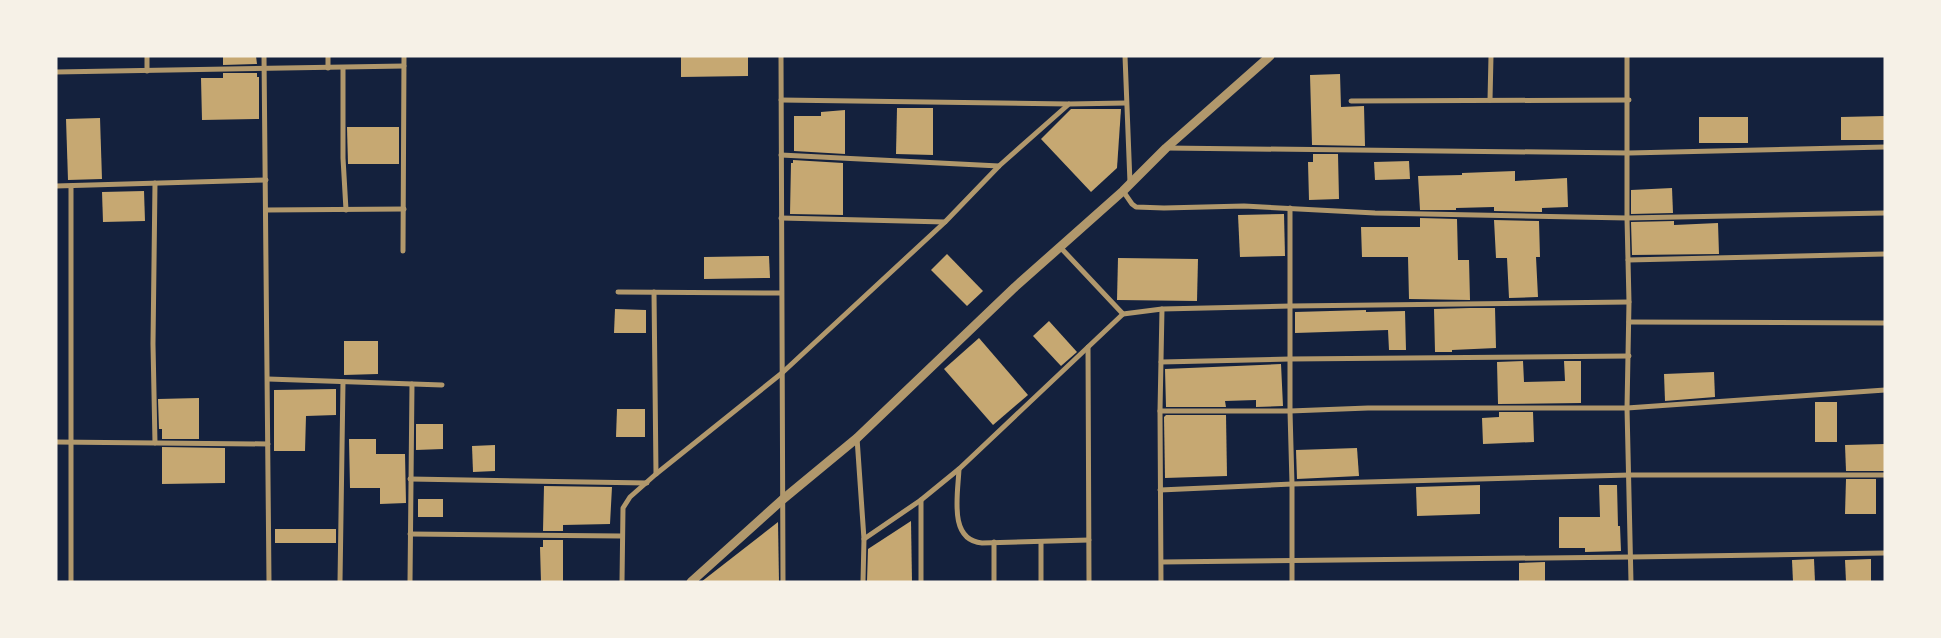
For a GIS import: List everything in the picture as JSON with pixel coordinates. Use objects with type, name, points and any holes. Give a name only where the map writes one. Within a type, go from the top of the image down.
[{"type":"street","points":[[147,56],[147,71]]},
{"type":"street","points":[[264,56],[267,210],[269,582]]},
{"type":"street","points":[[328,56],[328,68]]},
{"type":"street","points":[[403,251],[404,56]]},
{"type":"street","points":[[781,56],[782,500],[784,582]]},
{"type":"street","points":[[1125,56],[1126,188],[1132,204],[1136,207],[1244,206],[1375,214],[1627,218],[1885,213]]},
{"type":"street","points":[[691,582],[700,578],[782,500],[857,438],[1015,287],[1126,188],[1166,148],[1270,56]]},
{"type":"street","points":[[1490,100],[1491,56]]},
{"type":"street","points":[[1627,56],[1629,302],[1627,408],[1631,582]]},
{"type":"street","points":[[56,72],[264,70],[404,66]]},
{"type":"street","points":[[343,68],[346,210]]},
{"type":"street","points":[[781,100],[1126,103]]},
{"type":"street","points":[[1351,101],[1628,100]]},
{"type":"street","points":[[622,582],[621,536],[623,508],[630,497],[656,474],[782,374],[945,222],[999,166],[1069,104]]},
{"type":"street","points":[[1166,148],[1628,153],[1885,147]]},
{"type":"street","points":[[781,155],[999,166]]},
{"type":"street","points":[[56,186],[266,180]]},
{"type":"street","points":[[155,183],[153,344],[155,443]]},
{"type":"street","points":[[71,186],[71,582]]},
{"type":"street","points":[[1290,208],[1292,582]]},
{"type":"street","points":[[267,210],[404,209]]},
{"type":"street","points":[[781,218],[945,222]]},
{"type":"street","points":[[1060,247],[1124,314]]},
{"type":"street","points":[[1628,260],[1885,254]]},
{"type":"street","points":[[618,292],[782,293]]},
{"type":"street","points":[[654,292],[656,474]]},
{"type":"street","points":[[864,539],[921,500],[959,469],[1124,314],[1162,309],[1629,302]]},
{"type":"street","points":[[1161,582],[1160,411],[1162,309]]},
{"type":"street","points":[[1629,322],[1885,323]]},
{"type":"street","points":[[1088,347],[1089,582]]},
{"type":"street","points":[[1161,362],[1290,358],[1629,356]]},
{"type":"street","points":[[268,379],[442,385]]},
{"type":"street","points":[[340,582],[343,382]]},
{"type":"street","points":[[410,582],[412,384]]},
{"type":"street","points":[[1160,411],[1290,411],[1368,408],[1627,408],[1885,390]]},
{"type":"street","points":[[857,438],[864,539],[864,582]]},
{"type":"street","points":[[56,442],[268,444]]},
{"type":"street","points":[[959,469],[957,511],[960,528],[965,537],[974,542],[1089,540]]},
{"type":"street","points":[[1160,490],[1292,484],[1630,476],[1885,475]]},
{"type":"street","points":[[410,479],[647,483]]},
{"type":"street","points":[[921,500],[921,582]]},
{"type":"street","points":[[410,534],[621,536]]},
{"type":"street","points":[[994,542],[994,582]]},
{"type":"street","points":[[1041,542],[1041,582]]},
{"type":"street","points":[[1162,562],[1631,558],[1885,553]]},
{"type":"building","points":[[223,56],[256,56],[257,64],[223,65]]},
{"type":"building","points":[[681,56],[748,56],[748,76],[681,77]]},
{"type":"building","points":[[223,73],[257,73],[257,77],[259,77],[259,119],[202,120],[201,78],[223,78]]},
{"type":"building","points":[[1340,74],[1341,107],[1364,106],[1365,146],[1312,145],[1310,75]]},
{"type":"building","points":[[897,108],[933,108],[933,155],[896,154]]},
{"type":"building","points":[[1071,109],[1121,109],[1117,168],[1091,192],[1041,139]]},
{"type":"building","points":[[845,110],[845,154],[794,151],[794,116],[821,116],[821,112]]},
{"type":"building","points":[[1885,116],[1885,140],[1841,140],[1841,117]]},
{"type":"building","points":[[1699,117],[1748,117],[1748,143],[1699,143]]},
{"type":"building","points":[[100,118],[102,179],[68,180],[66,119]]},
{"type":"building","points":[[347,127],[399,127],[399,164],[348,164]]},
{"type":"building","points":[[1313,154],[1338,154],[1339,199],[1309,200],[1308,162],[1313,162]]},
{"type":"building","points":[[793,160],[843,163],[843,215],[790,214],[791,163],[793,163]]},
{"type":"building","points":[[1409,161],[1410,179],[1375,180],[1374,162]]},
{"type":"building","points":[[1515,171],[1515,181],[1567,178],[1568,207],[1542,208],[1542,212],[1494,211],[1494,207],[1420,210],[1418,176]]},
{"type":"building","points":[[1672,188],[1673,213],[1631,214],[1631,190]]},
{"type":"building","points":[[144,191],[145,221],[103,222],[102,192]]},
{"type":"building","points":[[1284,214],[1285,256],[1240,257],[1238,215]]},
{"type":"building","points":[[1420,218],[1457,219],[1458,260],[1469,260],[1470,300],[1409,299],[1408,257],[1362,257],[1361,227],[1420,227]]},
{"type":"building","points":[[1494,220],[1539,221],[1540,257],[1536,257],[1538,297],[1509,298],[1507,258],[1496,258]]},
{"type":"building","points":[[1674,221],[1674,225],[1718,223],[1719,254],[1632,255],[1631,222]]},
{"type":"building","points":[[947,254],[983,291],[967,306],[931,270]]},
{"type":"building","points":[[769,256],[770,278],[704,279],[704,257]]},
{"type":"building","points":[[1118,258],[1198,259],[1197,301],[1117,300]]},
{"type":"building","points":[[1495,308],[1496,348],[1435,352],[1434,309]]},
{"type":"building","points":[[615,309],[646,310],[646,333],[614,333]]},
{"type":"building","points":[[1366,310],[1366,312],[1405,311],[1406,350],[1389,350],[1388,330],[1295,333],[1295,312]]},
{"type":"building","points":[[1049,321],[1077,352],[1061,366],[1033,336]]},
{"type":"building","points":[[979,338],[1028,395],[993,425],[944,369]]},
{"type":"building","points":[[344,341],[378,341],[378,374],[344,375]]},
{"type":"building","points":[[1523,361],[1524,382],[1565,381],[1564,361],[1581,361],[1581,403],[1498,404],[1497,362]]},
{"type":"building","points":[[1281,364],[1283,406],[1256,407],[1256,400],[1225,401],[1226,407],[1166,407],[1165,369]]},
{"type":"building","points":[[1714,372],[1715,397],[1665,401],[1664,374]]},
{"type":"building","points":[[336,389],[336,415],[306,416],[305,451],[274,451],[274,390]]},
{"type":"building","points":[[199,398],[199,439],[162,439],[162,429],[159,429],[158,399]]},
{"type":"building","points":[[1815,402],[1837,402],[1837,442],[1815,442]]},
{"type":"building","points":[[617,409],[645,409],[645,437],[616,437]]},
{"type":"building","points":[[1499,412],[1533,412],[1534,442],[1483,444],[1482,418],[1499,417]]},
{"type":"building","points":[[1166,415],[1226,415],[1227,476],[1165,478],[1164,417]]},
{"type":"building","points":[[416,424],[443,424],[443,449],[416,450]]},
{"type":"building","points":[[349,439],[376,439],[376,454],[405,454],[406,503],[380,504],[380,488],[350,488]]},
{"type":"building","points":[[1885,444],[1885,471],[1846,471],[1845,445]]},
{"type":"building","points":[[495,445],[495,471],[473,472],[472,446]]},
{"type":"building","points":[[162,447],[225,448],[225,483],[162,484]]},
{"type":"building","points":[[1357,448],[1359,476],[1297,479],[1296,450]]},
{"type":"building","points":[[1846,479],[1876,479],[1876,514],[1845,514]]},
{"type":"building","points":[[1480,485],[1480,514],[1417,516],[1416,487]]},
{"type":"building","points":[[1599,485],[1617,485],[1621,551],[1585,552],[1585,548],[1559,548],[1559,517],[1600,517]]},
{"type":"building","points":[[544,486],[612,487],[610,524],[563,525],[563,531],[543,531]]},
{"type":"building","points":[[418,499],[443,499],[443,517],[418,517]]},
{"type":"building","points":[[911,521],[912,582],[867,582],[868,549]]},
{"type":"building","points":[[778,522],[779,582],[701,582]]},
{"type":"building","points":[[275,529],[336,529],[336,543],[275,543]]},
{"type":"building","points":[[543,540],[563,540],[563,582],[541,582],[540,547],[543,547]]},
{"type":"building","points":[[1814,559],[1815,582],[1793,582],[1792,560]]},
{"type":"building","points":[[1871,559],[1871,582],[1846,582],[1845,560]]},
{"type":"building","points":[[1545,562],[1545,582],[1519,582],[1519,563]]}]
